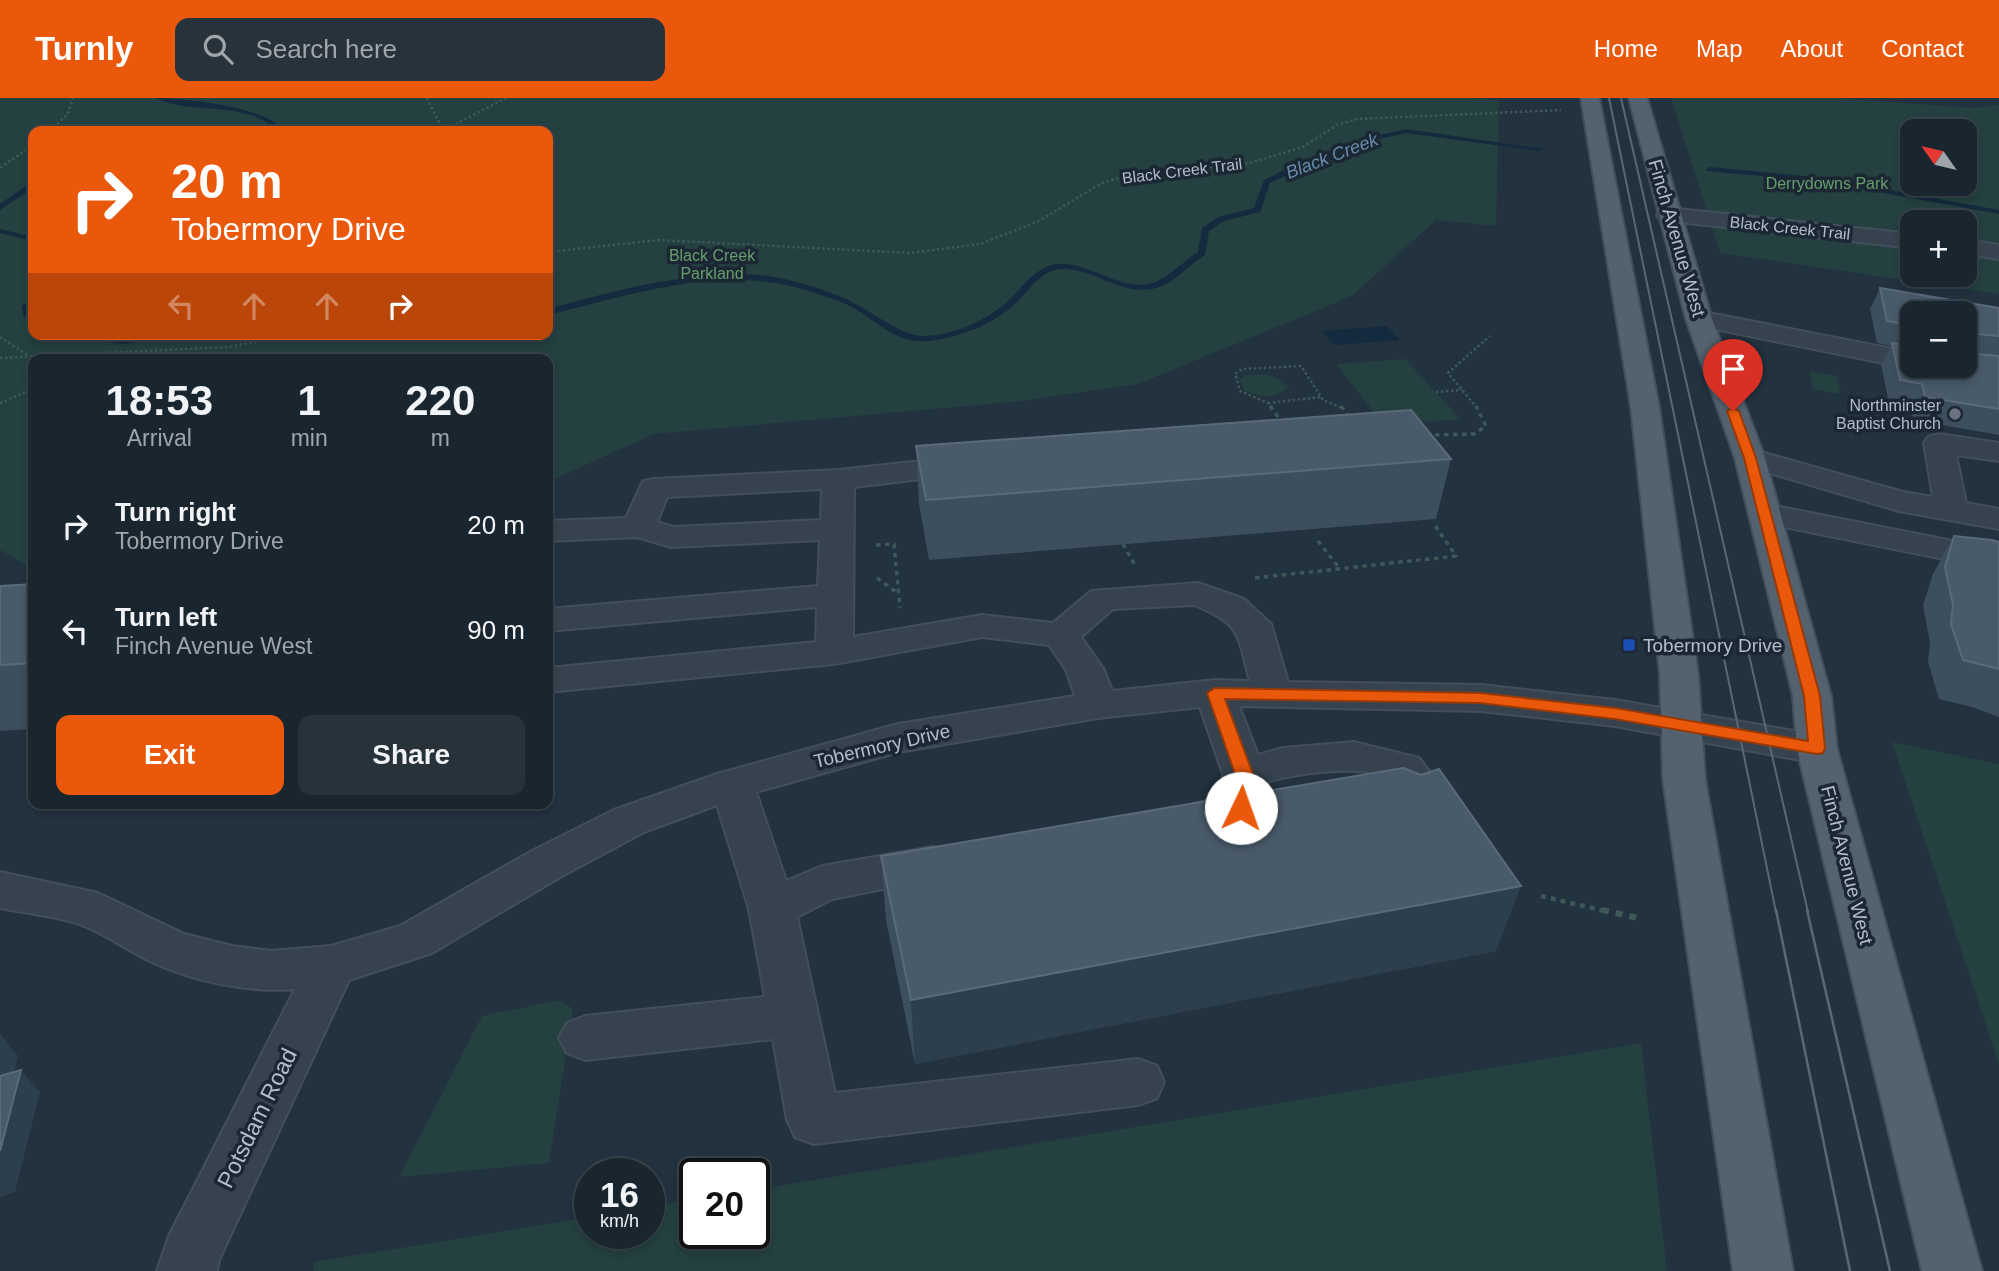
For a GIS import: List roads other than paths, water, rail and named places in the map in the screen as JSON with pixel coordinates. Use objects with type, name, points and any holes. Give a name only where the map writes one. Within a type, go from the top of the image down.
[{"type":"main road","name":"Finch Avenue West","points":[[1637,98],[1699,319],[1750,458],[1812,696],[1817,748],[1952,1271]]},
{"type":"main road","points":[[1581,103],[1645,407],[1679,674],[1684,779],[1763,1271]]},
{"type":"street","name":"Black Creek Trail","points":[[1668,215],[1900,241]]},
{"type":"street","points":[[1977,248],[1999,251]]},
{"type":"street","points":[[1699,319],[1900,358]]},
{"type":"street","points":[[1951,510],[1939,443],[1999,453]]},
{"type":"street","points":[[1750,458],[1899,501],[1999,519]]},
{"type":"street","points":[[639,527],[654,488],[838,478],[999,461]]},
{"type":"street","points":[[834,652],[838,478]]},
{"type":"street","points":[[1765,514],[1999,560]]},
{"type":"street","points":[[553,531],[639,527],[671,537],[835,528]]},
{"type":"street","points":[[553,680],[834,652],[982,626],[1061,635],[1104,599],[1198,594],[1231,607],[1253,624],[1272,694]]},
{"type":"street","points":[[553,620],[834,595]]},
{"type":"street","points":[[1061,635],[1085,670],[1098,705]]},
{"type":"street","name":"Tobermory Drive","points":[[0,890],[98,911],[172,950],[232,966],[271,971],[331,966],[415,940],[629,821],[732,784],[898,738],[1098,705],[1215,693],[1480,698],[1681,724],[1817,748]]},
{"type":"street","points":[[1167,825],[1241,808],[1244,774],[1215,693]]},
{"type":"street","points":[[1244,774],[1283,762],[1354,756],[1404,768],[1423,791],[1403,821]]},
{"type":"street","points":[[732,784],[772,909],[814,1120],[1138,1082]]},
{"type":"street","points":[[772,909],[822,883],[974,857]]},
{"type":"street","name":"Potsdam Road","points":[[187,1271],[190,1257],[331,966]]},
{"type":"street","points":[[585,1038],[793,1015]]},
{"type":"water","points":[[1387,326],[1400,340],[1334,345],[1322,331]]},
{"type":"waterway","name":"Black Creek","points":[[159,98],[240,111],[268,120],[276,126]]},
{"type":"waterway","name":"Black Creek","points":[[553,311],[625,292],[677,283],[757,278],[801,286],[844,300],[903,335],[935,338],[971,327],[994,315],[1012,302],[1038,276],[1057,267],[1070,267],[1134,287],[1159,284],[1202,253],[1205,230],[1221,219],[1257,210],[1267,182],[1295,168],[1341,154],[1373,138],[1406,131],[1539,149]]},
{"type":"waterway","name":"Black Creek","points":[[1710,169],[1824,180],[1999,212]]},
{"type":"waterway","name":"Black Creek","points":[[0,208],[28,188]]},
{"type":"waterway","name":"Black Creek","points":[[0,231],[28,238]]},
{"type":"waterway","name":"Black Creek","points":[[28,305],[28,315]]},
{"type":"waterway","name":"Black Creek","points":[[116,340],[132,340]]},
{"type":"tram line","points":[[1609,98],[1776,912]]},
{"type":"tram line","points":[[1621,98],[1808,912]]},
{"type":"tram line","points":[[1776,910],[1850,1271]]},
{"type":"tram line","points":[[1807,910],[1890,1271]]},
{"type":"place","name":"Northminster Baptist Church","points":[[1955,414]]},
{"type":"place","name":"Tobermory Drive","points":[[1629,645]]},
{"type":"park label","name":"Derrydowns Park","points":[[1827,183]]},
{"type":"park label","name":"Black Creek Parkland","points":[[712,264]]}]
